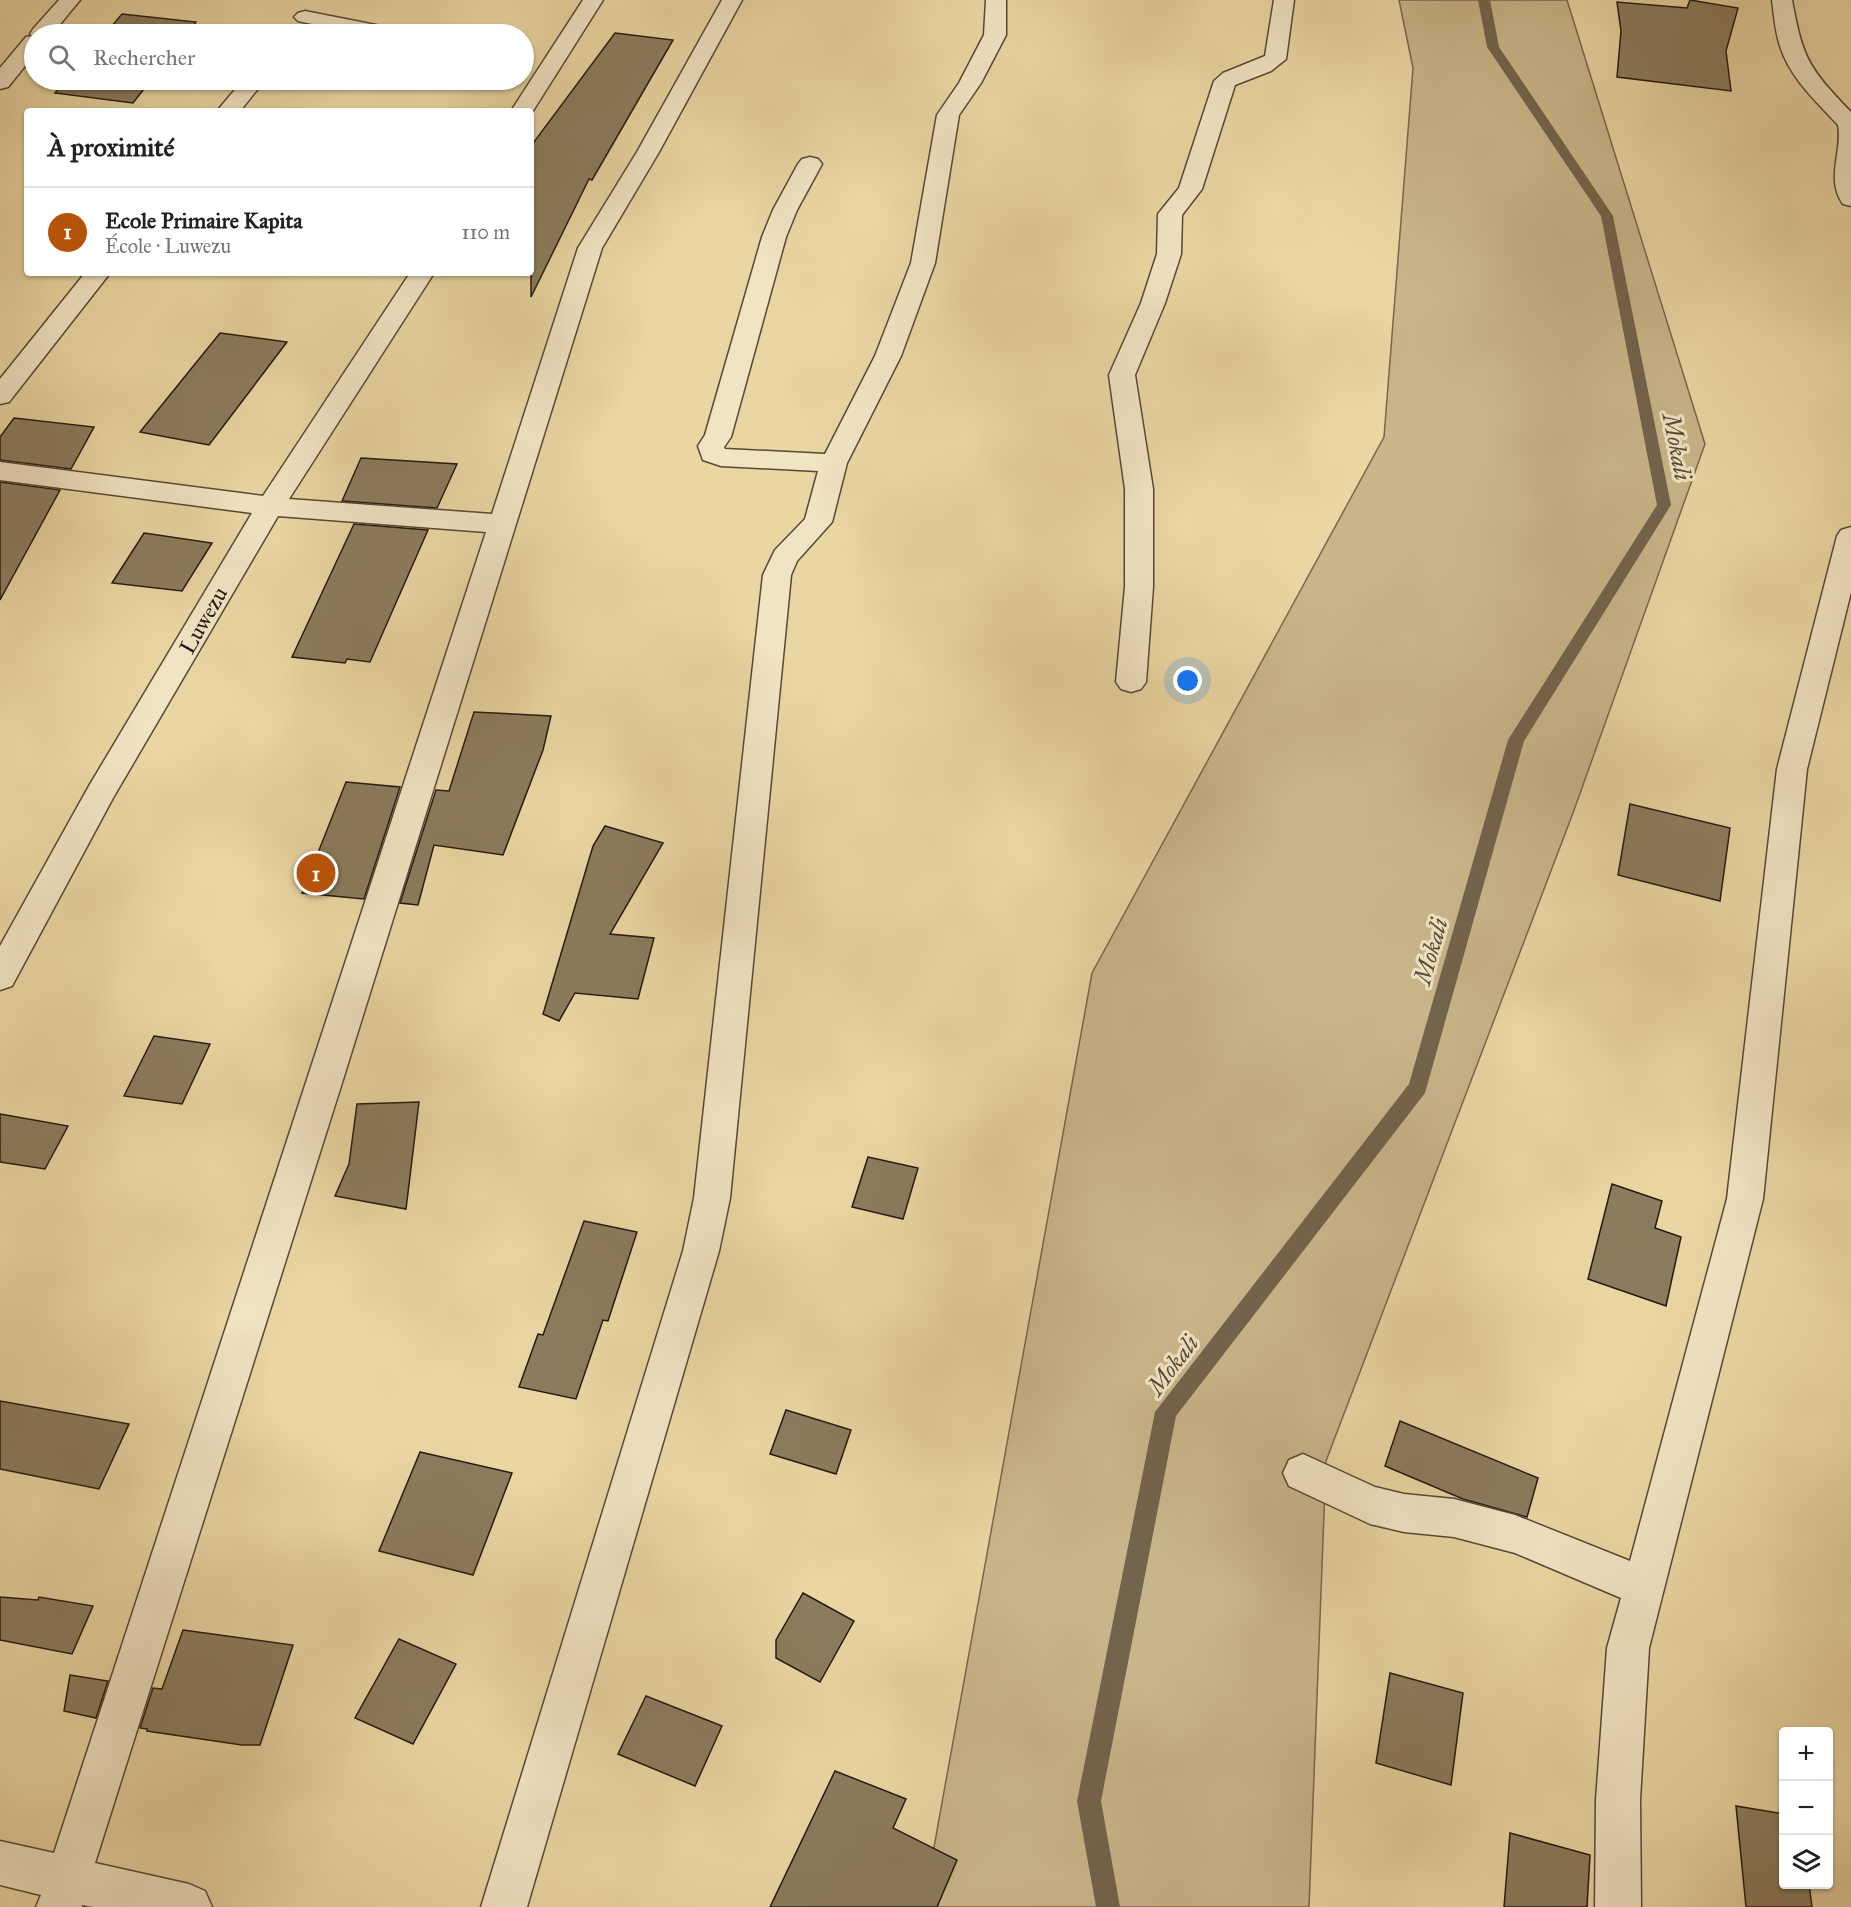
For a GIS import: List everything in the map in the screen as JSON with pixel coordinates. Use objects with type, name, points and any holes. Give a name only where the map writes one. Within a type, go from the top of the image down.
[{"type":"street","points":[[50,24],[70,0]]},
{"type":"street","points":[[299,24],[318,0]]},
{"type":"street","points":[[524,108],[593,0]]},
{"type":"street","points":[[63,1894],[321,1097],[590,248],[648,152],[732,0]]},
{"type":"street","points":[[504,1907],[701,1251],[712,1198],[777,575],[785,557],[818,522],[834,464],[888,356],[923,263],[948,115],[970,83],[995,35],[996,0]]},
{"type":"street","points":[[1131,682],[1139,587],[1139,489],[1122,375],[1153,303],[1169,254],[1170,214],[1190,189],[1225,81],[1240,73],[1268,65],[1275,59],[1284,0]]},
{"type":"street","points":[[1782,0],[1791,49],[1797,61],[1806,75],[1850,123],[1851,133],[1845,175],[1851,199]]},
{"type":"street","points":[[305,17],[339,24]]},
{"type":"street","points":[[0,82],[24,54]]},
{"type":"street","points":[[534,69],[546,72]]},
{"type":"street","points":[[231,108],[246,90]]},
{"type":"street","points":[[810,164],[785,210],[774,237],[718,436],[711,446],[712,454],[721,457],[834,464]]},
{"type":"street","points":[[0,396],[96,276]]},
{"type":"street","name":"Luwezu","points":[[0,977],[8,947],[270,506],[420,276]]},
{"type":"street","points":[[0,471],[270,506],[502,524]]},
{"type":"street","points":[[1618,1907],[1618,1800],[1628,1648],[1745,1199],[1792,769],[1851,536]]},
{"type":"street","points":[[1304,1473],[1370,1505],[1404,1513],[1454,1518],[1549,1545],[1643,1587]]},
{"type":"street","points":[[0,1863],[63,1894],[189,1907]]},
{"type":"shaded area","points":[[1399,0],[1567,0],[1705,444],[1573,813],[1326,1461],[1309,1907],[928,1907],[934,1847],[1092,973],[1384,437],[1413,68]]},
{"type":"building","points":[[1690,0],[1738,8],[1726,51],[1731,91],[1617,77],[1621,31],[1617,2],[1687,8]]},
{"type":"building","points":[[122,14],[196,22],[194,24],[114,24]]},
{"type":"building","points":[[615,33],[673,40],[592,180],[589,179],[531,297],[531,276],[534,276],[534,142]]},
{"type":"building","points":[[58,90],[143,90],[133,103],[55,93]]},
{"type":"building","points":[[220,333],[287,342],[209,445],[140,432]]},
{"type":"building","points":[[14,418],[94,427],[71,469],[0,460],[0,437]]},
{"type":"building","points":[[361,458],[457,464],[437,508],[342,501]]},
{"type":"building","points":[[0,482],[60,490],[0,600]]},
{"type":"building","points":[[354,524],[428,530],[370,662],[347,659],[345,663],[292,657]]},
{"type":"building","points":[[144,533],[212,543],[182,591],[112,583]]},
{"type":"building","points":[[474,712],[551,716],[543,750],[503,855],[434,845],[418,905],[400,903],[436,790],[449,791]]},
{"type":"building","points":[[346,782],[400,787],[364,899],[302,893]]},
{"type":"building","points":[[1630,804],[1730,828],[1720,901],[1618,875]]},
{"type":"building","points":[[605,826],[663,843],[610,934],[654,938],[638,999],[575,993],[559,1021],[543,1014],[593,846]]},
{"type":"building","points":[[154,1036],[210,1044],[182,1104],[124,1096]]},
{"type":"building","points":[[419,1102],[406,1209],[335,1196],[349,1164],[357,1104]]},
{"type":"building","points":[[0,1114],[68,1126],[45,1169],[0,1162]]},
{"type":"building","points":[[868,1157],[918,1168],[903,1219],[852,1207]]},
{"type":"building","points":[[1612,1184],[1662,1201],[1655,1228],[1681,1237],[1666,1306],[1588,1279]]},
{"type":"building","points":[[584,1221],[637,1232],[608,1321],[603,1320],[576,1399],[519,1387],[538,1334],[543,1335]]},
{"type":"building","points":[[0,1401],[129,1424],[99,1489],[0,1469]]},
{"type":"building","points":[[786,1410],[851,1430],[836,1474],[770,1454]]},
{"type":"building","points":[[1400,1421],[1538,1478],[1527,1517],[1463,1499],[1385,1466]]},
{"type":"building","points":[[420,1452],[512,1473],[473,1575],[379,1551]]},
{"type":"building","points":[[803,1593],[854,1621],[820,1682],[776,1658],[776,1640]]},
{"type":"building","points":[[0,1597],[38,1600],[39,1597],[93,1606],[72,1654],[0,1640]]},
{"type":"building","points":[[183,1630],[293,1645],[260,1745],[242,1745],[147,1731],[147,1729],[140,1728],[153,1688],[162,1689]]},
{"type":"building","points":[[399,1639],[456,1664],[413,1744],[355,1718]]},
{"type":"building","points":[[1390,1673],[1463,1693],[1451,1785],[1376,1763]]},
{"type":"building","points":[[70,1675],[108,1681],[96,1718],[64,1711]]},
{"type":"building","points":[[646,1696],[722,1726],[695,1786],[618,1754]]},
{"type":"building","points":[[835,1771],[906,1799],[893,1828],[957,1860],[937,1907],[770,1907]]},
{"type":"building","points":[[1736,1806],[1779,1813],[1779,1889],[1810,1889],[1812,1907],[1746,1907]]},
{"type":"building","points":[[1510,1833],[1590,1855],[1587,1907],[1504,1907]]},
{"type":"waterway","name":"Mokali","points":[[1108,1907],[1089,1801],[1166,1412],[1418,1087],[1516,740],[1664,505],[1607,216],[1493,47],[1484,0]]},
{"type":"place","name":"Ecole Primaire Kapita","points":[[316,873]]}]
